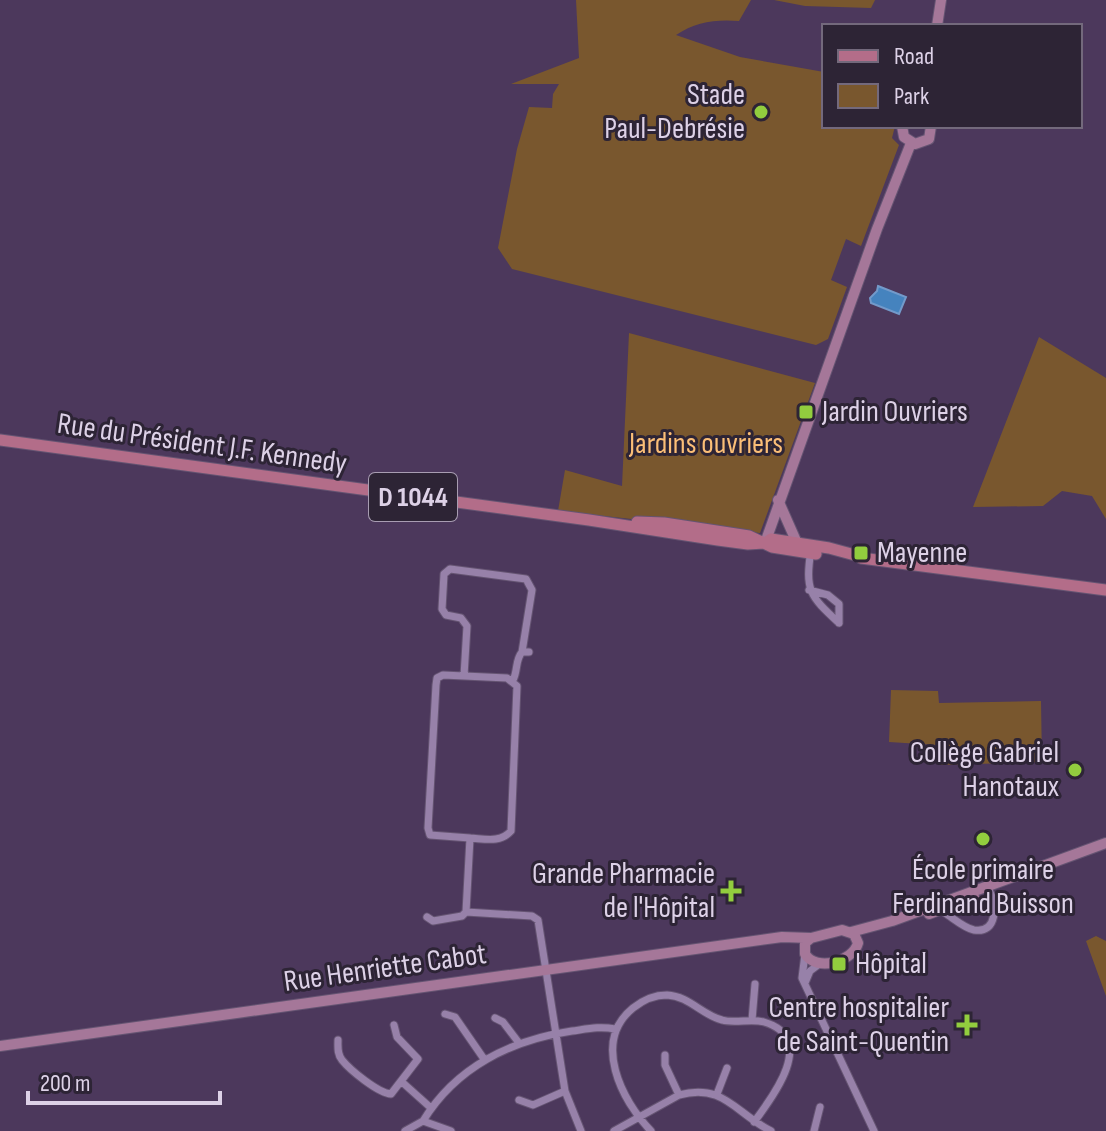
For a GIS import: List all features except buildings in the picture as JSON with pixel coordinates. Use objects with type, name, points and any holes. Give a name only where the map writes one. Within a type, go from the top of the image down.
[{"type":"main road","name":"Rue du Président J.F. Kennedy","points":[[0,440],[589,520],[664,523],[749,536],[772,547],[811,549],[1106,590]]},
{"type":"main road","name":"Rue du Président J.F. Kennedy","points":[[765,543],[771,539],[797,543],[811,549]]},
{"type":"street","points":[[937,24],[941,0]]},
{"type":"street","points":[[902,128],[904,137],[911,143],[925,142],[931,135],[931,128]]},
{"type":"street","points":[[765,543],[778,500],[911,143]]},
{"type":"street","points":[[778,500],[797,543]]},
{"type":"street","points":[[809,590],[834,598],[839,604],[839,623],[809,590],[811,549]]},
{"type":"street","points":[[464,676],[467,626],[461,618],[446,615],[442,609],[444,574],[450,569],[526,579],[531,584],[526,652],[518,656],[517,673],[513,680]]},
{"type":"street","points":[[443,675],[464,676],[513,680],[517,686],[511,831],[498,840],[436,837],[430,835],[428,828],[437,678],[443,675]]},
{"type":"street","points":[[427,917],[433,921],[462,916],[466,912],[470,838]]},
{"type":"street","points":[[805,985],[810,971],[818,965],[849,957],[857,949],[858,943],[851,932],[892,921],[1106,843]]},
{"type":"street","points":[[858,943],[871,934],[943,909],[1020,875]]},
{"type":"street","points":[[943,909],[970,929],[981,929],[990,925],[996,912],[989,890]]},
{"type":"street","points":[[943,909],[943,906],[974,891]]},
{"type":"street","points":[[466,912],[535,918],[539,925],[565,1091],[581,1131]]},
{"type":"street","name":"Rue Henriette Cabot","points":[[0,1046],[776,939],[811,938],[842,930],[851,932]]},
{"type":"street","points":[[811,938],[805,943],[802,978],[874,1131]]},
{"type":"street","points":[[776,939],[791,942],[818,965]]},
{"type":"street","points":[[752,1020],[755,984]]},
{"type":"street","points":[[651,1131],[637,1117],[617,1079],[613,1057],[615,1029],[636,1005],[653,996],[665,995],[689,1001],[723,1021],[752,1020],[777,1028],[789,1045],[790,1055],[781,1083],[754,1122]]},
{"type":"street","points":[[445,1014],[455,1017],[484,1059]]},
{"type":"street","points":[[495,1018],[503,1022],[519,1043]]},
{"type":"street","points":[[338,1040],[341,1059],[376,1089],[391,1094],[418,1059],[397,1037],[394,1025]]},
{"type":"street","points":[[405,1131],[423,1121],[456,1080],[484,1059],[519,1043],[557,1033],[603,1027],[615,1029]]},
{"type":"street","points":[[665,1055],[665,1065],[679,1095]]},
{"type":"street","points":[[717,1094],[727,1068]]},
{"type":"street","points":[[402,1082],[431,1108]]},
{"type":"street","points":[[519,1100],[533,1105],[565,1091]]},
{"type":"street","points":[[614,1131],[679,1095],[691,1092],[717,1094],[771,1131]]},
{"type":"street","points":[[814,1131],[820,1107]]},
{"type":"street","points":[[423,1121],[451,1131]]},
{"type":"green space","points":[[576,0],[751,0],[739,21],[706,22],[676,35],[740,57],[822,72],[822,128],[894,128],[892,138],[899,145],[861,246],[846,239],[831,280],[847,287],[828,339],[816,345],[512,269],[498,248],[517,149],[529,107],[552,108],[553,94],[559,84],[511,84],[579,58]]},
{"type":"green space","points":[[774,0],[875,0],[871,8],[805,6]]},
{"type":"green space","name":"Jardins ouvriers","points":[[629,333],[815,383],[760,533],[558,511],[565,470],[622,486]]},
{"type":"green space","points":[[1039,337],[1106,378],[1106,519],[1092,496],[1062,491],[1043,506],[973,507]]},
{"type":"green space","points":[[891,690],[938,691],[939,703],[1041,701],[1042,762],[940,765],[939,742],[937,745],[889,742]]},
{"type":"green space","points":[[1096,936],[1106,941],[1106,996],[1086,941]]},
{"type":"water","points":[[878,286],[906,297],[899,314],[871,303],[870,298]]},
{"type":"place","name":"Stade Paul-Debrésie","points":[[761,112]]},
{"type":"place","name":"Jardin Ouvriers","points":[[806,412]]},
{"type":"place","name":"Mayenne","points":[[861,553]]},
{"type":"place","name":"Collège Gabriel Hanotaux","points":[[1075,770]]},
{"type":"place","name":"École primaire Ferdinand Buisson","points":[[983,839]]},
{"type":"place","name":"Grande Pharmacie de l'Hôpital","points":[[731,891]]},
{"type":"place","name":"Hôpital","points":[[839,964]]},
{"type":"place","name":"Centre hospitalier de Saint-Quentin","points":[[967,1025]]}]
